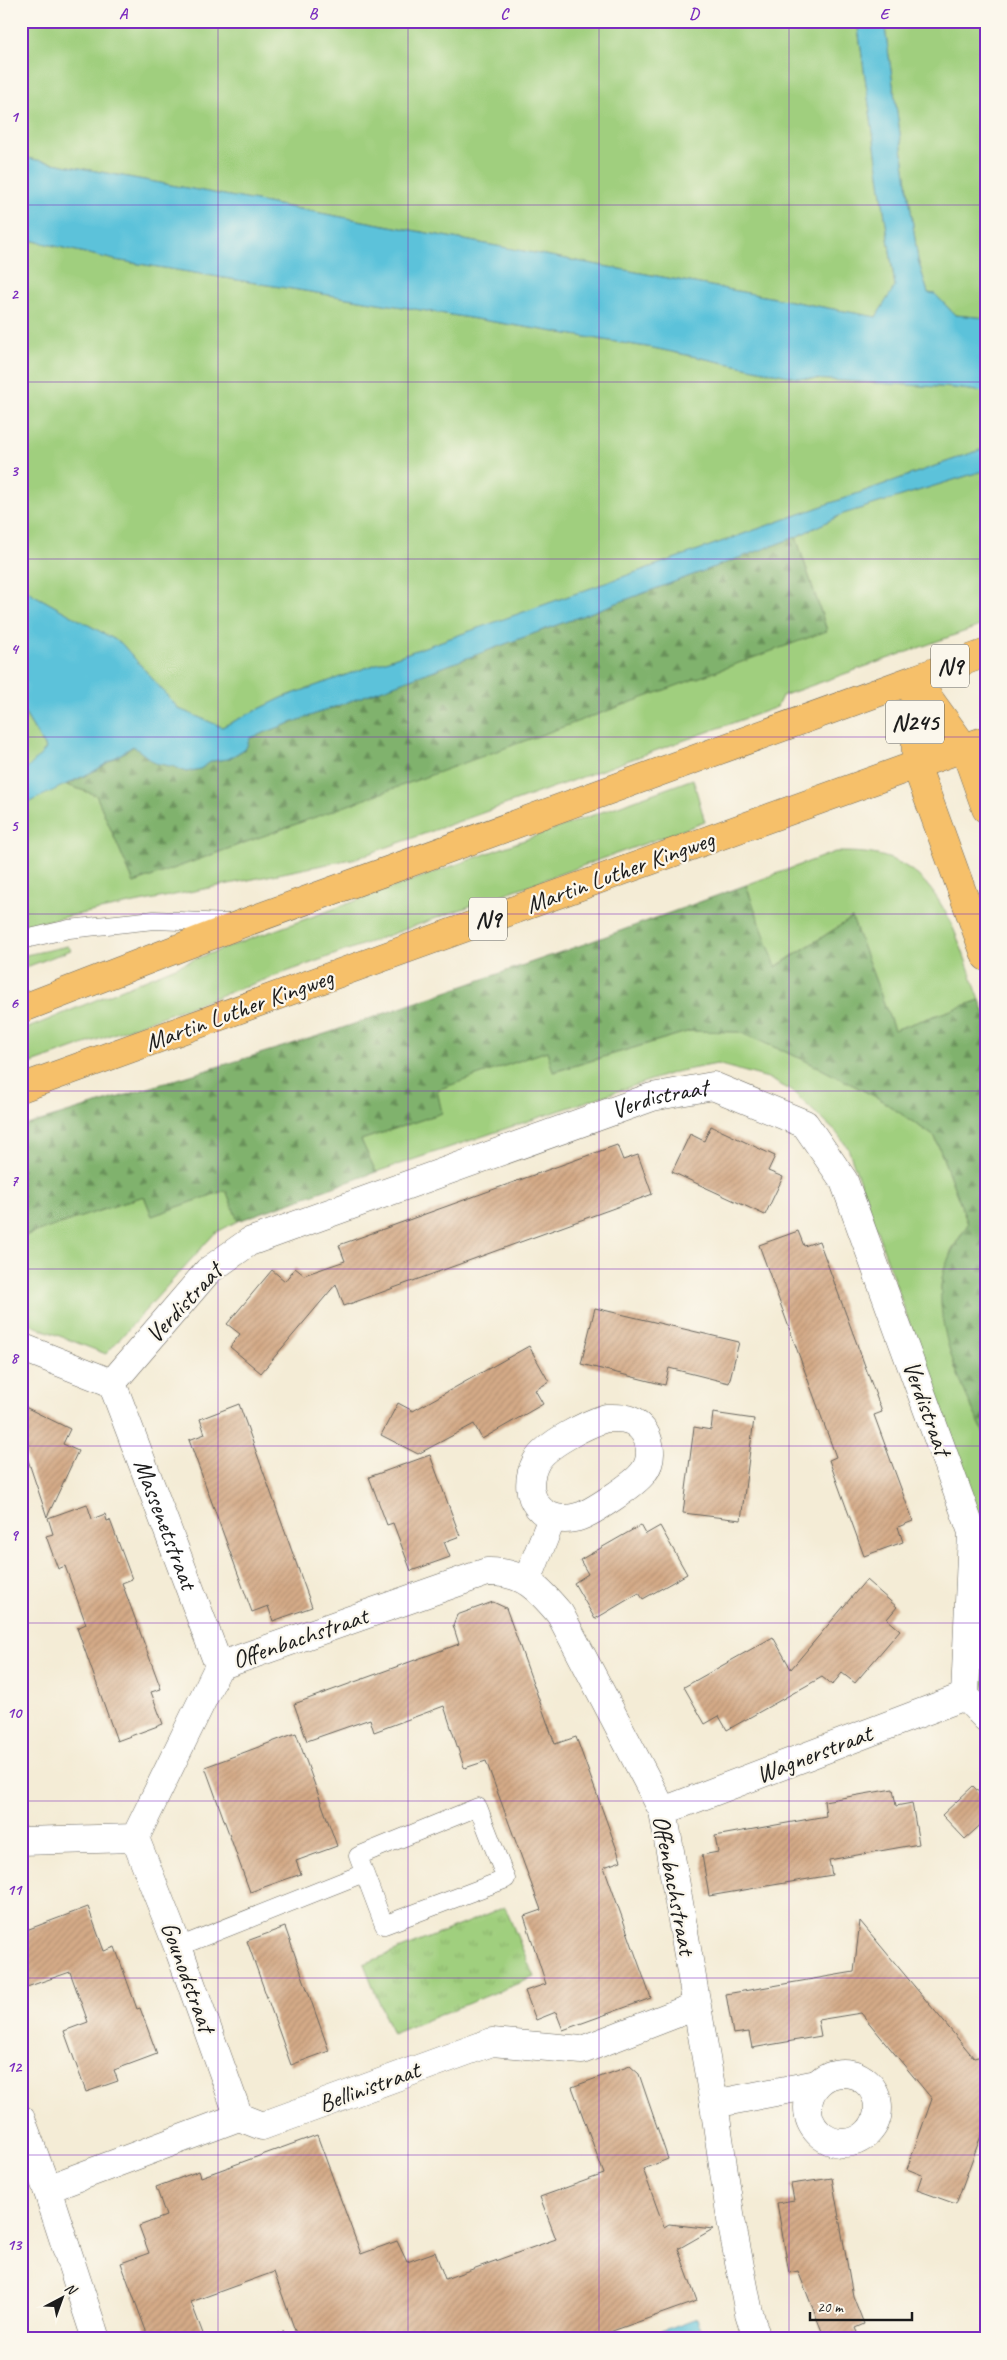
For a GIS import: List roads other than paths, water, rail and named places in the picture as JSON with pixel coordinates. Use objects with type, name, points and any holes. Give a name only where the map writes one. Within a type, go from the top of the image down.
[{"type":"main road","name":"N9","points":[[21,1009],[241,924],[986,653]]},
{"type":"main road","name":"N245","points":[[915,679],[975,744],[986,809]]},
{"type":"main road","name":"N245","points":[[915,679],[916,765],[986,957]]},
{"type":"main road","name":"Martin Luther Kingweg","points":[[21,1088],[975,744]]},
{"type":"street","name":"Verdistraat","points":[[112,1383],[208,1271],[249,1242],[652,1096],[713,1086],[805,1124],[844,1181],[972,1532],[965,1696]]},
{"type":"street","points":[[21,1347],[112,1383]]},
{"type":"street","name":"Massenetstraat","points":[[112,1383],[219,1666]]},
{"type":"street","points":[[528,1581],[552,1518]]},
{"type":"street","name":"Offenbachstraat","points":[[135,1838],[219,1666],[487,1572],[505,1572],[528,1581],[542,1592],[560,1614],[663,1811],[714,2104],[731,2220],[749,2313],[757,2339]]},
{"type":"street","points":[[965,1696],[986,1718]]},
{"type":"street","name":"Wagnerstraat","points":[[663,1811],[965,1696]]},
{"type":"street","points":[[21,1841],[135,1838]]},
{"type":"street","name":"Gounodstraat","points":[[135,1838],[178,1947],[239,2117]]},
{"type":"street","name":"Bellinistraat","points":[[239,2117],[262,2126],[492,2042],[582,2050],[696,2006]]},
{"type":"street","points":[[714,2104],[817,2084]]},
{"type":"street","points":[[47,2189],[239,2117]]},
{"type":"street","points":[[21,2119],[47,2189],[96,2339]]},
{"type":"lane","points":[[21,940],[69,929],[154,920],[241,924]]},
{"type":"lane","points":[[478,1807],[506,1879],[384,1925],[364,1873],[358,1856],[478,1807]]},
{"type":"lane","points":[[178,1947],[364,1873]]},
{"type":"water","points":[[857,21],[884,21],[918,260],[928,293],[935,294],[955,315],[986,318],[986,392],[954,388],[798,378],[653,348],[115,260],[21,238],[21,157],[876,317],[895,286]]},
{"type":"water","points":[[986,448],[986,470],[843,514],[796,537],[250,738],[246,748],[228,759],[212,761],[200,769],[186,772],[175,767],[155,763],[133,746],[96,770],[21,806],[21,772],[28,768],[46,749],[21,707],[21,586],[121,643],[179,709],[222,727],[284,697]]},
{"type":"water","points":[[697,2318],[704,2339],[639,2339]]}]
